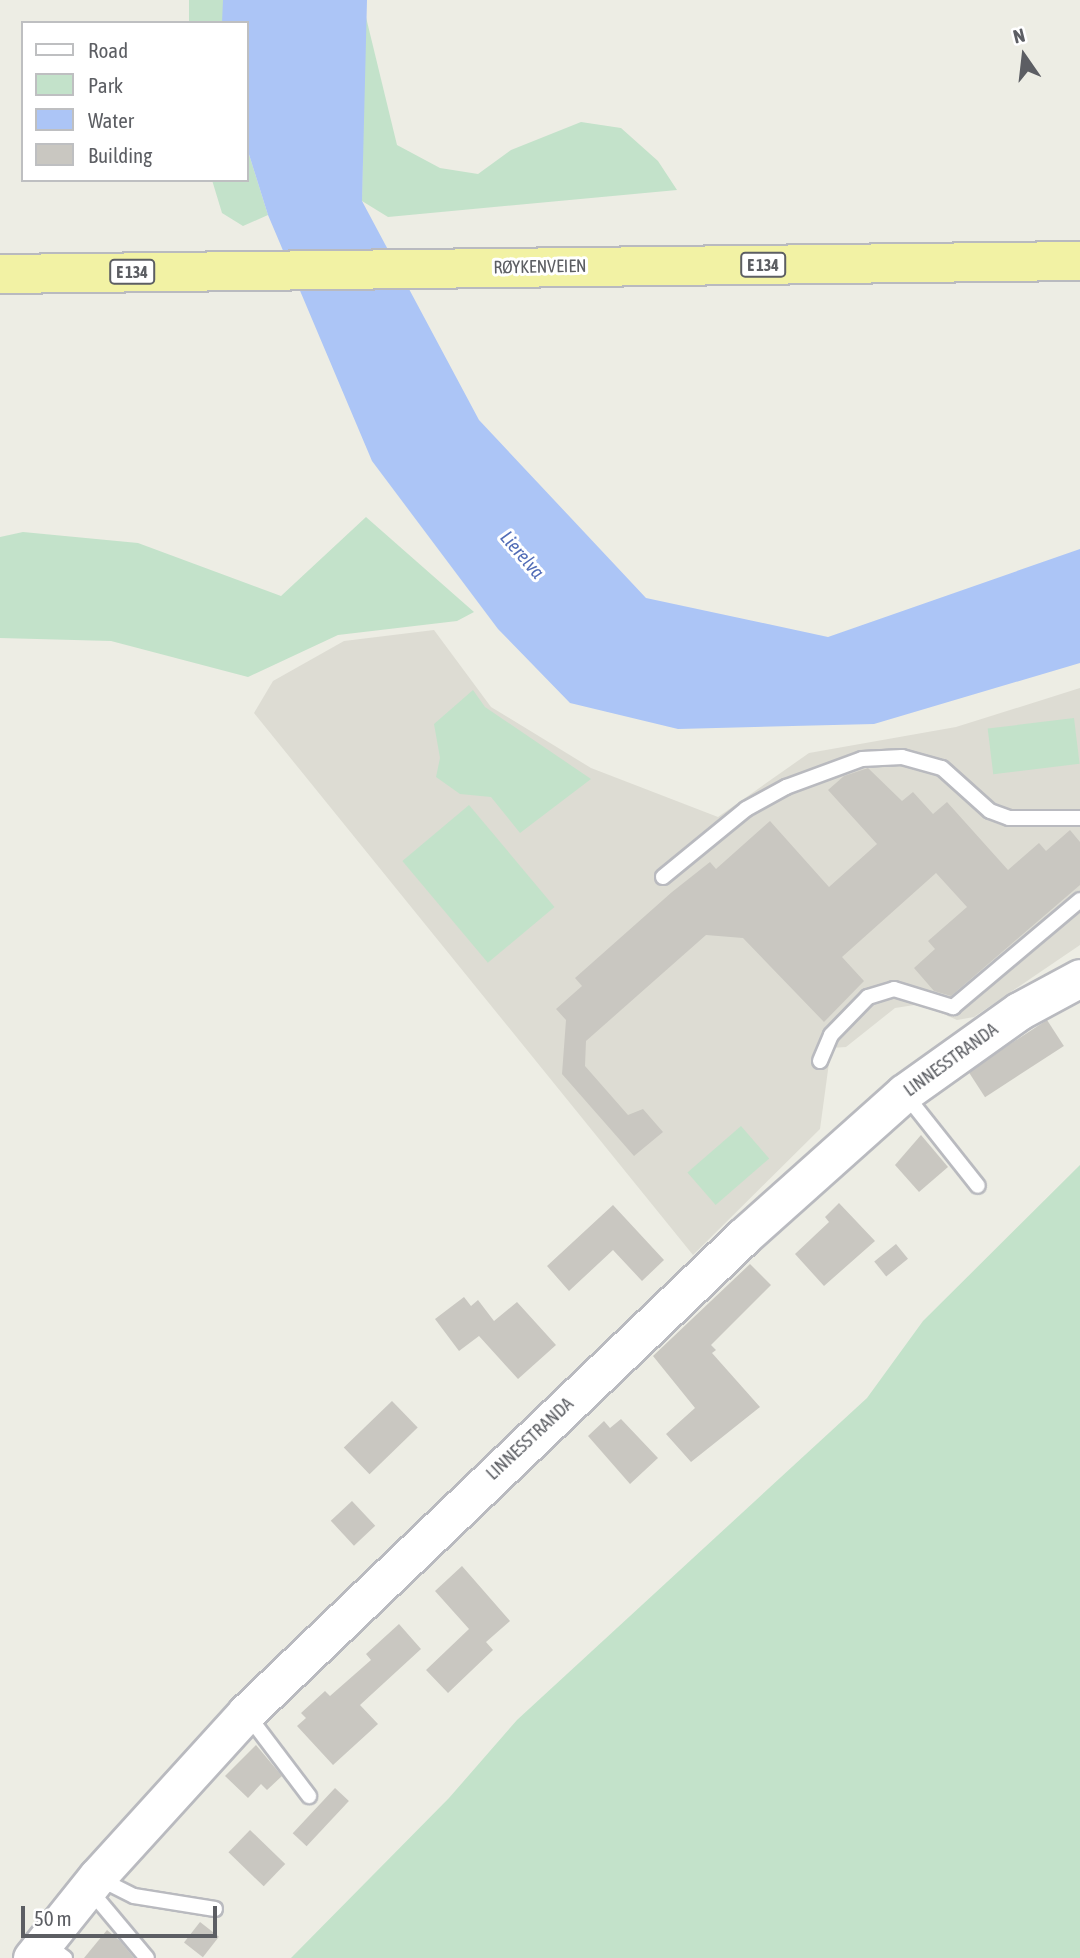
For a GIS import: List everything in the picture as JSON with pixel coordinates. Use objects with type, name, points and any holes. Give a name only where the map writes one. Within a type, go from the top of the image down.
[{"type":"highway","name":"RØYKENVEIEN","points":[[0,274],[1080,261]]},
{"type":"street","name":"LINNESSTRANDA","points":[[47,1953],[93,1883],[246,1713],[743,1237],[904,1093],[1019,1011],[1080,978]]},
{"type":"lane","points":[[663,877],[746,809],[786,787],[862,759],[902,757],[942,768],[990,811],[1009,818],[1080,818]]},
{"type":"lane","points":[[820,1062],[831,1035],[868,998],[894,989],[953,1007],[1080,900]]},
{"type":"lane","points":[[904,1093],[978,1186]]},
{"type":"lane","points":[[246,1713],[309,1796]]},
{"type":"lane","points":[[93,1883],[134,1896],[215,1909]]},
{"type":"lane","points":[[93,1883],[147,1958]]},
{"type":"shaded area","points":[[434,630],[491,707],[591,768],[718,817],[809,753],[956,727],[1080,688],[1080,945],[974,1017],[957,1020],[921,1004],[895,1008],[846,1047],[831,1048],[820,1129],[693,1255],[254,713],[273,681],[344,641]]},
{"type":"green space","points":[[189,0],[223,0],[223,21],[189,21]]},
{"type":"green space","points":[[364,9],[397,145],[440,168],[478,174],[511,150],[581,122],[621,128],[658,161],[677,190],[388,217],[362,201]]},
{"type":"green space","points":[[248,151],[268,215],[243,226],[222,213],[213,182],[248,182]]},
{"type":"green space","points":[[366,517],[474,612],[457,621],[338,635],[248,677],[111,641],[0,638],[0,537],[23,532],[138,543],[281,596]]},
{"type":"green space","points":[[473,690],[485,707],[591,779],[520,833],[491,797],[460,794],[436,777],[440,758],[434,724]]},
{"type":"green space","points":[[1074,718],[1080,764],[993,774],[988,729]]},
{"type":"green space","points":[[469,805],[554,907],[488,963],[402,861]]},
{"type":"green space","points":[[741,1126],[769,1158],[716,1205],[687,1173]]},
{"type":"green space","points":[[1080,1165],[1080,1958],[291,1958],[449,1798],[517,1720],[867,1398],[923,1321]]},
{"type":"water","name":"Lierelva","points":[[223,0],[367,0],[362,201],[479,420],[646,598],[828,637],[1080,549],[1080,663],[874,724],[678,729],[570,703],[498,629],[372,461],[268,215],[248,151],[248,21],[222,21]]},
{"type":"building","points":[[868,768],[902,801],[913,792],[933,814],[947,802],[1008,870],[1039,843],[1046,851],[1070,830],[1080,842],[1080,885],[951,996],[934,991],[914,968],[935,949],[928,941],[967,907],[936,873],[842,957],[864,981],[824,1022],[743,938],[706,935],[586,1041],[585,1066],[628,1115],[643,1109],[663,1132],[634,1156],[562,1074],[566,1020],[556,1009],[582,986],[575,978],[672,892],[710,862],[716,869],[770,821],[829,887],[877,844],[828,790],[844,776]]},
{"type":"building","points":[[1047,1020],[1064,1046],[985,1097],[968,1071]]},
{"type":"building","points":[[921,1135],[948,1167],[919,1192],[895,1165]]},
{"type":"building","points":[[839,1203],[875,1241],[824,1286],[795,1254],[829,1222],[825,1217]]},
{"type":"building","points":[[613,1205],[664,1260],[642,1281],[613,1250],[569,1291],[547,1266]]},
{"type":"building","points":[[896,1244],[908,1259],[886,1276],[874,1262]]},
{"type":"building","points":[[750,1264],[771,1285],[711,1345],[716,1350],[712,1353],[760,1407],[691,1462],[666,1434],[695,1408],[653,1356]]},
{"type":"building","points":[[464,1297],[471,1306],[478,1300],[494,1321],[517,1302],[556,1345],[518,1379],[479,1336],[459,1351],[435,1319]]},
{"type":"building","points":[[392,1401],[418,1428],[370,1474],[344,1448]]},
{"type":"building","points":[[621,1419],[658,1458],[630,1484],[588,1436],[604,1421],[610,1428]]},
{"type":"building","points":[[352,1501],[375,1526],[354,1546],[331,1521]]},
{"type":"building","points":[[462,1566],[510,1621],[486,1642],[493,1650],[448,1693],[426,1670],[469,1629],[435,1591]]},
{"type":"building","points":[[399,1624],[421,1649],[360,1705],[378,1724],[333,1765],[297,1726],[306,1718],[301,1713],[325,1691],[330,1696],[371,1660],[366,1654]]},
{"type":"building","points":[[256,1745],[282,1776],[267,1790],[261,1784],[248,1798],[225,1776]]},
{"type":"building","points":[[335,1788],[349,1801],[307,1846],[293,1833]]},
{"type":"building","points":[[250,1830],[285,1864],[264,1886],[228,1852]]},
{"type":"building","points":[[200,1922],[219,1937],[203,1957],[184,1942]]},
{"type":"building","points":[[107,1930],[120,1941],[134,1958],[84,1958]]}]
